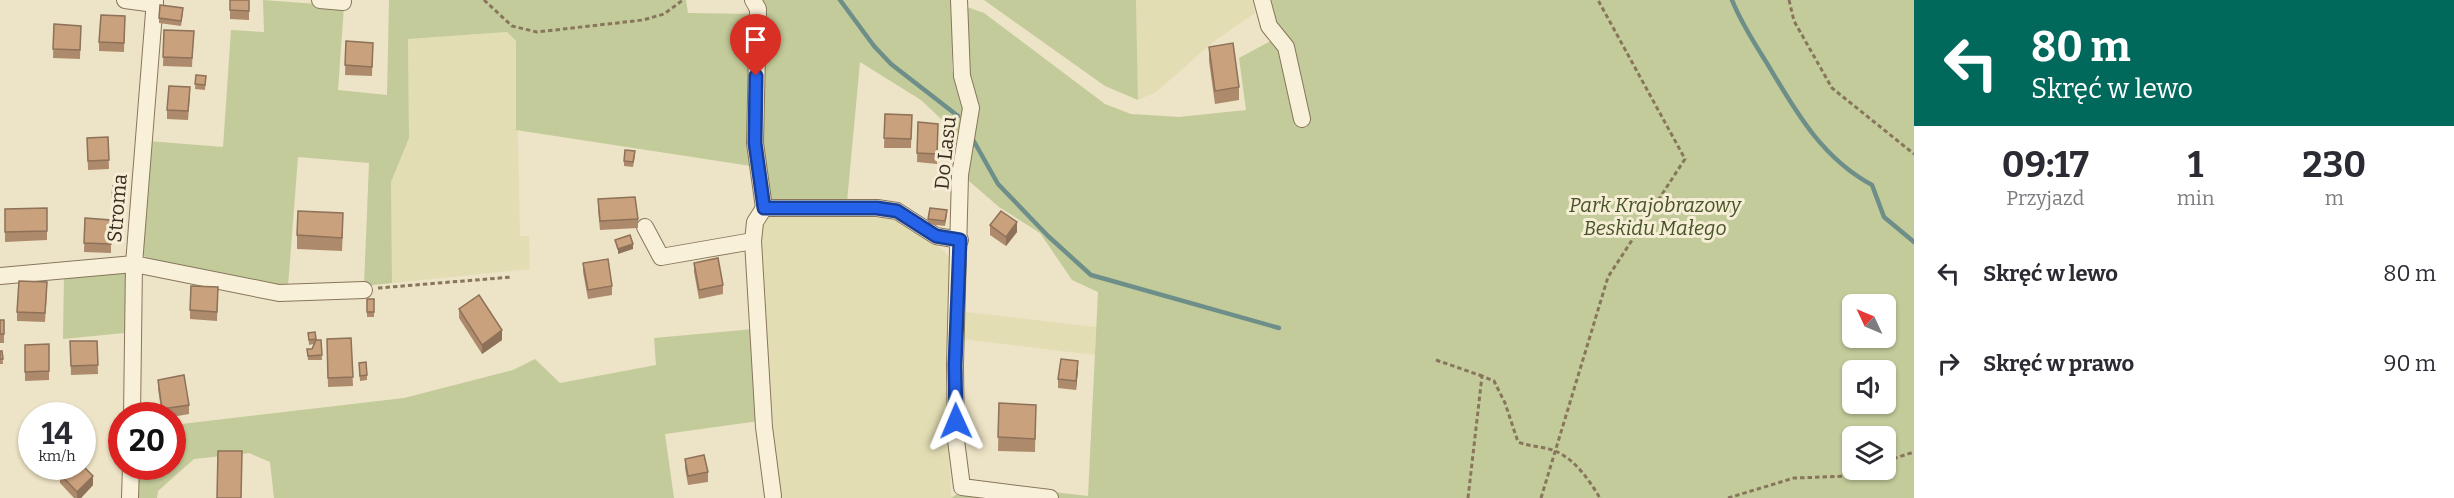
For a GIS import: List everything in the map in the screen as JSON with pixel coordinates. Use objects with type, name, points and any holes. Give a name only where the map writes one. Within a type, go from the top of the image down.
[{"type":"street","points":[[125,0],[155,2]]},
{"type":"street","points":[[320,0],[344,2]]},
{"type":"street","points":[[753,0],[758,9],[755,143],[764,208],[755,222],[753,241],[764,427],[773,496]]},
{"type":"street","name":"Do Lasu","points":[[959,0],[962,76],[970,108],[960,175],[955,365],[956,440],[962,487],[1050,498]]},
{"type":"street","points":[[1262,0],[1269,26],[1286,47],[1302,119]]},
{"type":"street","name":"Stroma","points":[[132,402],[134,264],[155,2]]},
{"type":"street","points":[[764,208],[877,208],[897,211],[936,236],[960,240]]},
{"type":"street","points":[[645,227],[661,257],[753,241]]},
{"type":"street","points":[[0,276],[134,264],[279,293],[364,290]]},
{"type":"street","points":[[130,498],[131,480]]},
{"type":"path","points":[[484,0],[512,26],[537,32],[643,20],[664,14],[683,0]]},
{"type":"path","points":[[1541,498],[1608,277],[1685,159],[1599,0]]},
{"type":"path","points":[[1789,0],[1794,21],[1832,88],[1914,154]]},
{"type":"path","points":[[364,290],[512,277]]},
{"type":"path","points":[[1436,360],[1494,381],[1505,403],[1518,442],[1532,448],[1555,451],[1582,471],[1600,498]]},
{"type":"path","points":[[1468,498],[1482,376]]},
{"type":"path","points":[[1896,458],[1914,452]]},
{"type":"path","points":[[1728,498],[1794,478],[1842,476]]},
{"type":"shaded area","points":[[1136,0],[1253,0],[1255,13],[1213,42],[1156,92],[1138,100]]},
{"type":"shaded area","points":[[507,32],[516,41],[520,236],[529,236],[530,269],[392,283],[391,182],[409,138],[408,39]]},
{"type":"shaded area","points":[[766,216],[894,218],[938,246],[951,258],[947,401],[951,498],[780,498],[765,352],[761,234]]},
{"type":"shaded area","points":[[966,312],[1096,327],[1095,355],[962,339]]},
{"type":"green space","points":[[263,0],[344,6],[338,90],[387,95],[389,0],[686,0],[688,13],[753,14],[751,166],[516,130],[516,41],[507,32],[408,39],[409,138],[391,182],[392,283],[364,286],[369,163],[298,157],[288,286],[270,286],[154,263],[139,252],[148,141],[223,147],[231,30],[264,32]]},
{"type":"green space","points":[[759,0],[952,0],[952,70],[965,107],[958,135],[921,100],[860,62],[847,202],[776,204],[769,197],[762,143]]},
{"type":"green space","points":[[984,0],[1136,0],[1138,100],[1105,86]]},
{"type":"green space","name":"Park Krajobrazowy Beskidu Małego","points":[[1268,0],[1914,0],[1914,498],[951,498],[974,483],[1088,496],[1098,292],[1072,280],[1040,233],[999,207],[969,181],[971,90],[967,7],[984,13],[1105,104],[1131,114],[1179,117],[1246,110],[1239,58],[1276,38]]},
{"type":"green space","points":[[124,269],[130,279],[124,333],[63,339],[64,274]]},
{"type":"green space","points":[[754,329],[759,421],[665,434],[674,498],[274,498],[270,462],[249,453],[194,459],[186,466],[186,423],[404,398],[513,370],[535,359],[560,383],[656,365],[654,338]]},
{"type":"green space","points":[[138,480],[170,480],[158,491],[157,498],[137,498]]},
{"type":"building","points":[[230,0],[249,0],[249,11],[230,10]]},
{"type":"building","points":[[160,5],[183,8],[181,21],[159,18]]},
{"type":"building","points":[[101,15],[125,16],[124,43],[99,42]]},
{"type":"building","points":[[54,24],[81,26],[80,50],[53,49]]},
{"type":"building","points":[[164,30],[194,31],[192,58],[163,57]]},
{"type":"building","points":[[346,41],[373,43],[372,67],[345,65]]},
{"type":"building","points":[[1233,43],[1239,87],[1215,91],[1209,47]]},
{"type":"building","points":[[196,75],[206,76],[205,85],[195,84]]},
{"type":"building","points":[[169,86],[190,87],[188,111],[167,110]]},
{"type":"building","points":[[885,114],[912,115],[911,139],[884,138]]},
{"type":"building","points":[[918,122],[938,124],[937,154],[917,153]]},
{"type":"building","points":[[108,137],[109,160],[88,161],[87,138]]},
{"type":"building","points":[[625,150],[635,151],[633,162],[624,161]]},
{"type":"building","points":[[113,186],[127,187],[126,199],[112,197]]},
{"type":"building","points":[[635,197],[638,219],[600,221],[598,199]]},
{"type":"building","points":[[47,208],[47,231],[5,232],[5,209]]},
{"type":"building","points":[[930,208],[947,210],[945,221],[928,219]]},
{"type":"building","points":[[298,211],[343,213],[342,238],[297,235]]},
{"type":"building","points":[[1001,211],[1017,222],[1006,237],[990,225]]},
{"type":"building","points":[[85,218],[111,220],[111,244],[84,243]]},
{"type":"building","points":[[630,235],[633,244],[618,249],[615,240]]},
{"type":"building","points":[[718,258],[723,285],[699,290],[694,263]]},
{"type":"building","points":[[608,259],[612,286],[588,290],[583,263]]},
{"type":"building","points":[[19,281],[47,282],[45,313],[17,312]]},
{"type":"building","points":[[191,286],[218,287],[217,312],[190,310]]},
{"type":"building","points":[[479,295],[502,330],[482,345],[459,309]]},
{"type":"building","points":[[367,299],[374,299],[374,312],[367,312]]},
{"type":"building","points":[[0,320],[4,320],[4,334],[0,334]]},
{"type":"building","points":[[315,332],[316,339],[309,340],[308,333]]},
{"type":"building","points":[[351,338],[353,377],[328,378],[327,339]]},
{"type":"building","points":[[316,340],[321,340],[322,355],[308,356],[307,349],[312,349]]},
{"type":"building","points":[[70,341],[97,341],[98,365],[71,366]]},
{"type":"building","points":[[49,344],[49,371],[25,372],[25,345]]},
{"type":"building","points":[[1061,359],[1078,361],[1076,381],[1058,379]]},
{"type":"building","points":[[366,362],[367,375],[360,376],[359,363]]},
{"type":"building","points":[[184,375],[189,405],[186,405],[186,402],[161,402],[158,380]]},
{"type":"building","points":[[999,403],[1036,405],[1035,439],[998,437]]},
{"type":"building","points":[[218,451],[242,451],[241,498],[217,498]]},
{"type":"building","points":[[704,455],[708,472],[688,476],[685,459]]},
{"type":"building","points":[[66,480],[89,480],[77,492]]},
{"type":"waterway","points":[[840,0],[874,46],[891,64],[958,116]]},
{"type":"waterway","points":[[1732,0],[1753,41],[1800,117],[1825,148],[1854,174],[1872,185],[1884,217],[1914,242]]},
{"type":"waterway","points":[[972,138],[998,184],[1048,236],[1091,275],[1279,328]]},
{"type":"route","points":[[756,76],[755,143],[764,208],[877,208],[897,211],[936,236],[960,240],[955,365],[956,421]]}]
